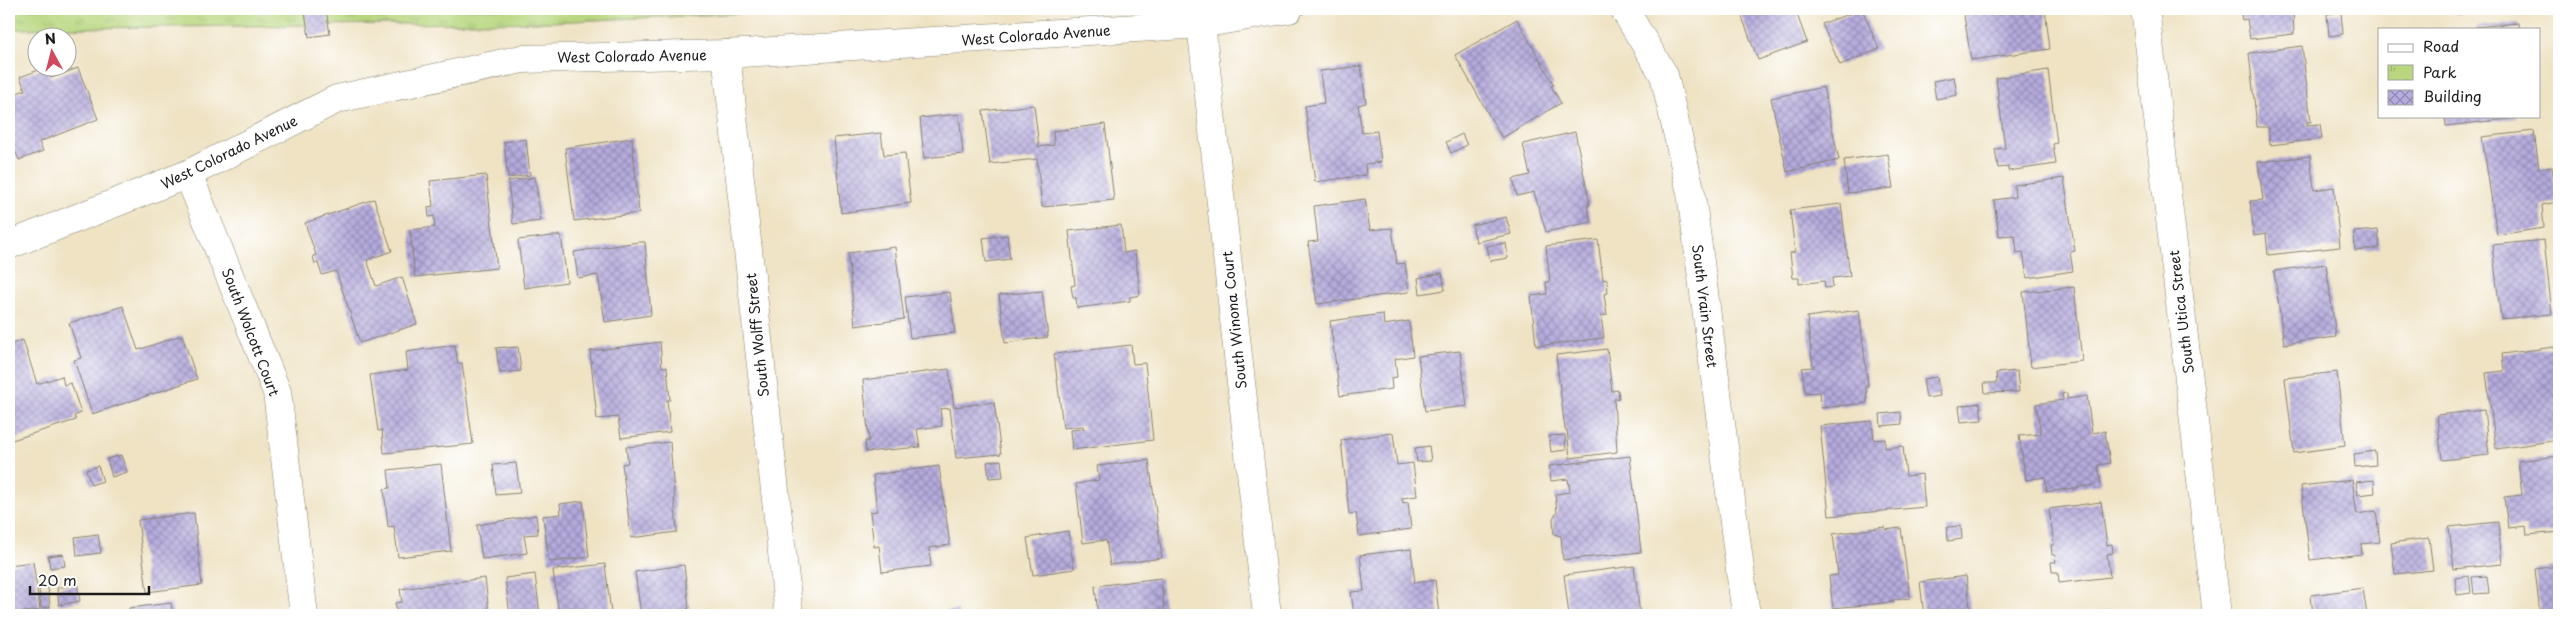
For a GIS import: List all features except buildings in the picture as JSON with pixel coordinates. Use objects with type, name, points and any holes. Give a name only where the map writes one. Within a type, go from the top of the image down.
[{"type":"street","name":"West Colorado Avenue","points":[[9,245],[188,174],[337,99],[522,59],[726,54],[1201,24],[1289,9]]},
{"type":"street","name":"South Vrain Street","points":[[1624,9],[1664,75],[1691,193],[1746,615]]},
{"type":"street","name":"South Utica Street","points":[[2145,9],[2217,615]]},
{"type":"street","name":"South Winona Court","points":[[1201,24],[1267,615]]},
{"type":"street","name":"South Wolff Street","points":[[726,54],[789,615]]},
{"type":"street","name":"South Wolcott Court","points":[[188,174],[277,392],[304,615]]},
{"type":"green space","points":[[9,9],[833,9],[551,22],[9,29]]}]
